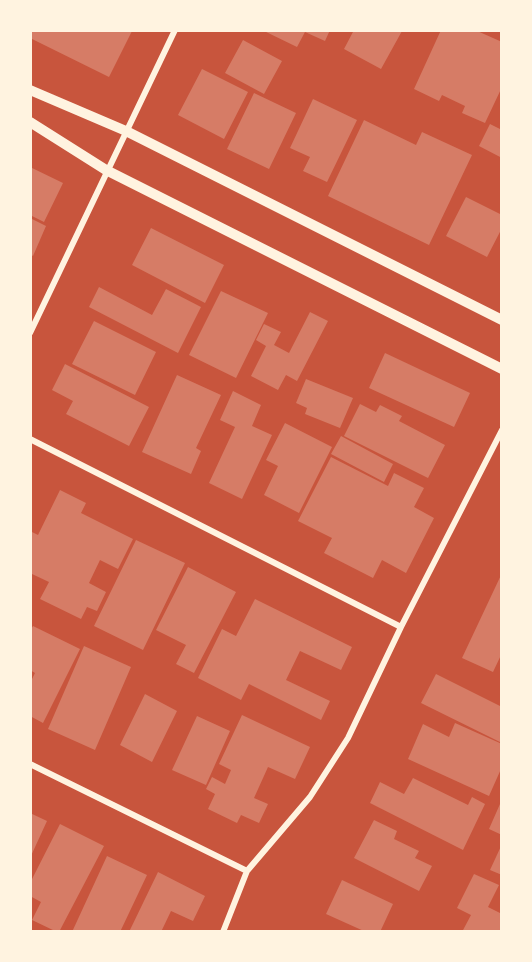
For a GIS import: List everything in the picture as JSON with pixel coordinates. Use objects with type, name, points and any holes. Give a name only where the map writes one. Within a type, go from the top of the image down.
[{"type":"street","points":[[30,333],[106,170],[176,30]]},
{"type":"street","points":[[30,90],[126,131],[502,320]]},
{"type":"street","points":[[30,122],[106,170],[502,369]]},
{"type":"street","points":[[223,932],[247,871],[310,797],[348,738],[401,627],[502,430]]},
{"type":"street","points":[[30,439],[401,627]]},
{"type":"street","points":[[30,764],[247,871]]},
{"type":"building","points":[[30,30],[132,31],[109,77],[30,38]]},
{"type":"building","points":[[262,30],[330,30],[325,41],[305,32],[297,47]]},
{"type":"building","points":[[354,30],[402,31],[381,69],[344,49]]},
{"type":"building","points":[[441,30],[475,30],[502,42],[502,87],[485,123],[462,113],[465,106],[442,95],[439,101],[414,89]]},
{"type":"building","points":[[243,40],[282,61],[264,94],[225,73]]},
{"type":"building","points":[[202,69],[248,92],[224,139],[178,115]]},
{"type":"building","points":[[254,93],[296,113],[269,169],[227,149]]},
{"type":"building","points":[[313,99],[357,120],[327,182],[303,171],[310,157],[290,148]]},
{"type":"building","points":[[364,120],[416,145],[422,132],[472,155],[429,245],[328,196]]},
{"type":"building","points":[[490,124],[502,130],[502,158],[479,146]]},
{"type":"building","points":[[30,167],[63,183],[44,222],[30,215]]},
{"type":"building","points":[[466,197],[502,215],[502,228],[487,257],[446,236]]},
{"type":"building","points":[[30,218],[46,226],[33,256],[30,254]]},
{"type":"building","points":[[151,228],[224,265],[205,303],[132,265]]},
{"type":"building","points":[[99,287],[152,315],[166,289],[201,307],[178,353],[89,307]]},
{"type":"building","points":[[221,291],[268,313],[236,378],[189,355]]},
{"type":"building","points":[[310,312],[328,321],[297,381],[286,375],[278,390],[251,376],[266,346],[256,340],[264,324],[281,332],[274,345],[289,353]]},
{"type":"building","points":[[94,321],[156,352],[135,395],[72,364]]},
{"type":"building","points":[[385,353],[470,393],[454,427],[369,388]]},
{"type":"building","points":[[65,364],[149,407],[129,446],[66,414],[73,401],[52,390]]},
{"type":"building","points":[[177,375],[221,395],[196,448],[201,451],[191,474],[142,452]]},
{"type":"building","points":[[306,379],[353,398],[340,428],[305,414],[307,408],[296,403]]},
{"type":"building","points":[[233,391],[261,405],[252,426],[272,435],[242,499],[209,483],[235,427],[220,420]]},
{"type":"building","points":[[360,404],[376,412],[380,405],[402,416],[399,421],[445,445],[428,478],[344,436]]},
{"type":"building","points":[[285,423],[332,447],[299,513],[264,495],[278,466],[266,460]]},
{"type":"building","points":[[341,436],[393,464],[384,482],[331,454]]},
{"type":"building","points":[[331,457],[388,486],[394,473],[424,488],[414,507],[434,518],[406,573],[382,560],[373,578],[324,553],[332,538],[298,521]]},
{"type":"building","points":[[60,490],[86,503],[81,513],[133,539],[118,569],[100,560],[89,583],[106,592],[97,611],[87,607],[81,619],[40,599],[49,582],[32,574],[30,577],[30,531],[38,535]]},
{"type":"building","points":[[136,540],[185,563],[143,650],[94,626]]},
{"type":"building","points":[[188,567],[236,592],[194,673],[176,664],[186,645],[156,630]]},
{"type":"building","points":[[502,573],[502,653],[493,672],[462,658]]},
{"type":"building","points":[[255,599],[352,647],[341,670],[300,651],[286,680],[330,701],[321,720],[249,684],[241,700],[198,678],[222,629],[236,636]]},
{"type":"building","points":[[33,626],[80,649],[43,723],[30,716],[30,683],[35,673],[30,670],[30,631]]},
{"type":"building","points":[[84,646],[131,667],[95,750],[48,729]]},
{"type":"building","points":[[436,674],[502,707],[502,743],[421,703]]},
{"type":"building","points":[[145,694],[177,711],[152,762],[120,745]]},
{"type":"building","points":[[242,715],[310,747],[295,779],[268,767],[254,798],[268,804],[259,823],[241,815],[237,823],[208,809],[215,794],[206,789],[212,777],[225,784],[231,770],[219,764]]},
{"type":"building","points":[[197,716],[230,731],[206,785],[172,770]]},
{"type":"building","points":[[455,723],[502,744],[501,769],[489,796],[408,759],[423,724],[449,737]]},
{"type":"building","points":[[413,778],[468,805],[472,797],[485,804],[463,850],[370,803],[380,782],[404,794]]},
{"type":"building","points":[[500,804],[502,805],[502,835],[489,829]]},
{"type":"building","points":[[30,813],[47,821],[30,858]]},
{"type":"building","points":[[374,820],[397,831],[394,839],[419,851],[415,858],[432,866],[419,891],[354,858]]},
{"type":"building","points":[[60,824],[104,846],[57,932],[32,920],[41,902],[30,896],[30,883]]},
{"type":"building","points":[[502,844],[502,875],[490,870]]},
{"type":"building","points":[[107,856],[147,875],[120,932],[72,932]]},
{"type":"building","points":[[158,872],[205,896],[193,921],[171,911],[161,932],[129,932]]},
{"type":"building","points":[[474,874],[499,885],[488,907],[502,914],[502,932],[462,932],[471,915],[457,908]]},
{"type":"building","points":[[342,880],[393,904],[380,932],[366,932],[326,914]]}]
